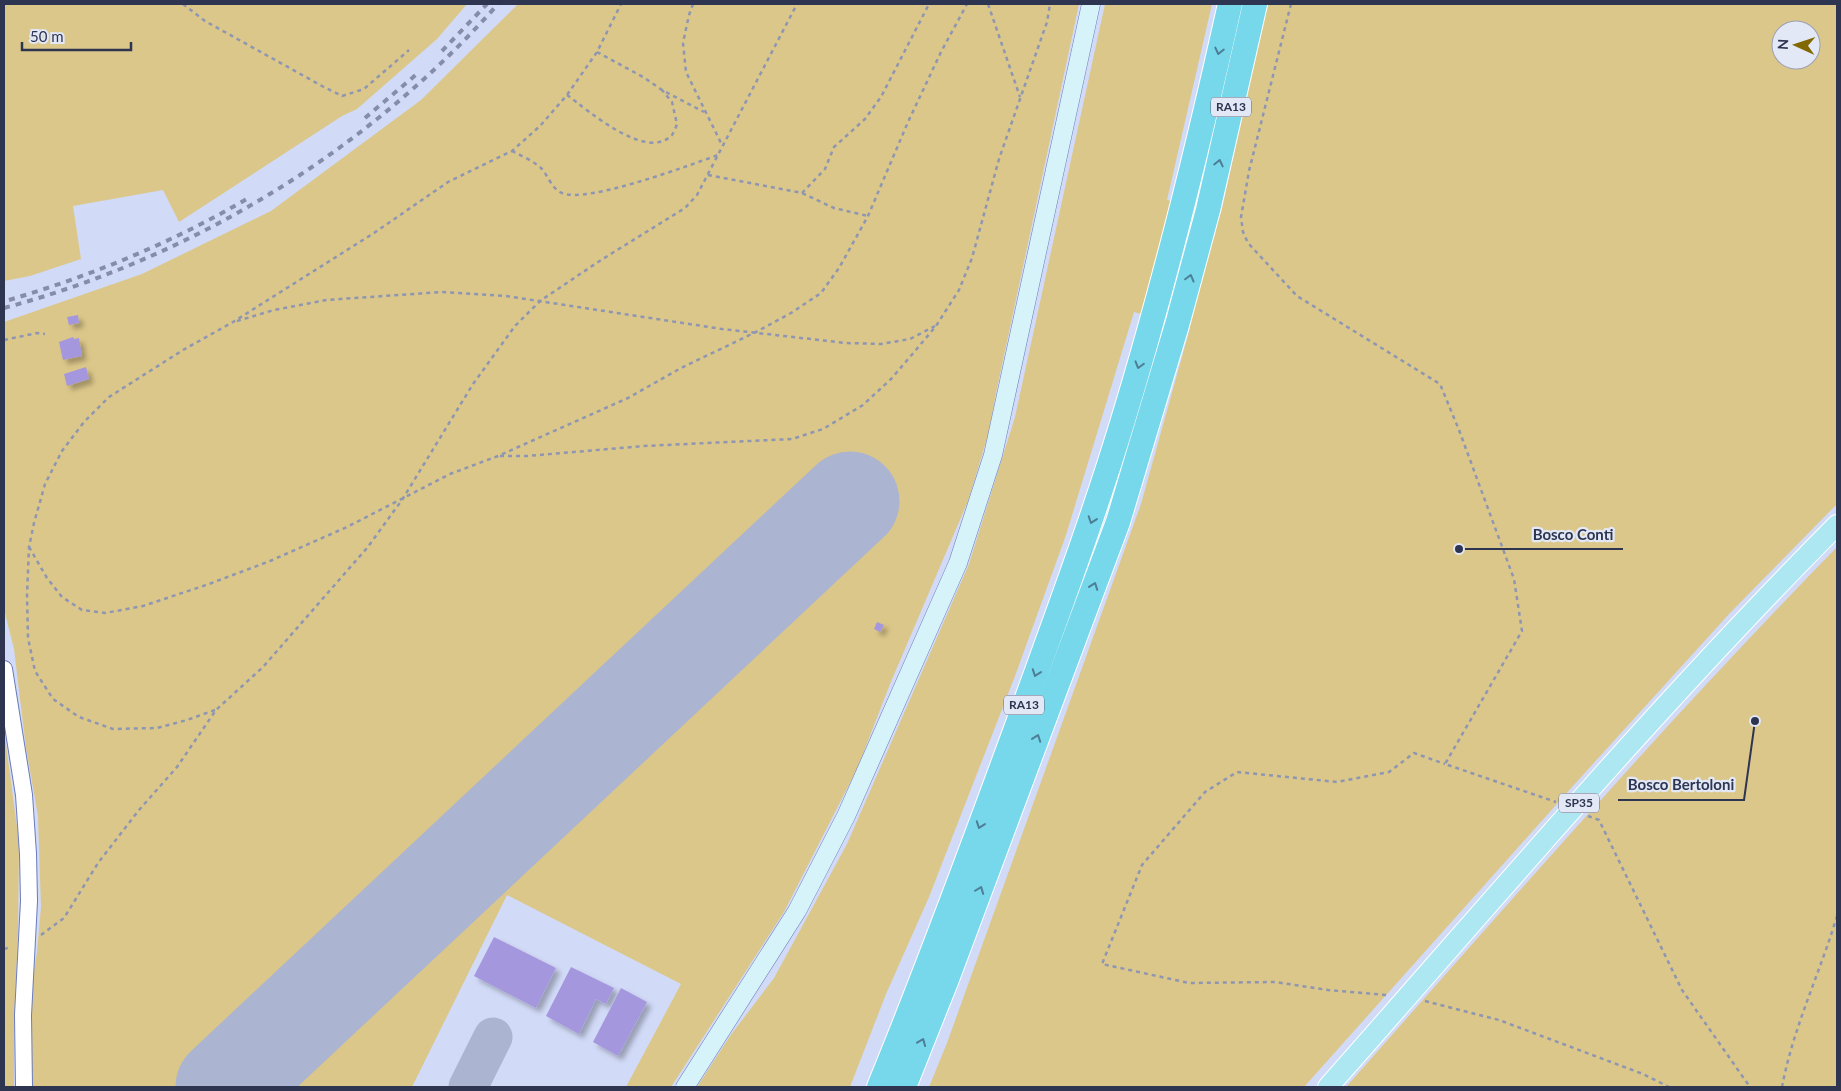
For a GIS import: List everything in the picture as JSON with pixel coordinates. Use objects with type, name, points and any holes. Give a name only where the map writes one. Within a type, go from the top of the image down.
[{"type":"highway","name":"RA13","points":[[879,1087],[925,974],[1092,521],[1153,318],[1230,4]]},
{"type":"highway","name":"RA13","points":[[904,1087],[1118,522],[1177,325],[1208,210],[1255,4]]},
{"type":"main road","points":[[685,1087],[797,911],[846,816],[958,563],[993,455],[1091,4]]},
{"type":"main road","name":"SP35","points":[[1328,1087],[1619,756],[1796,566],[1837,525]]},
{"type":"street","points":[[4,670],[27,824],[29,887],[23,1015],[24,1087]]},
{"type":"path","points":[[183,4],[204,21],[342,96],[364,90],[409,50]]},
{"type":"path","points":[[216,710],[156,728],[113,729],[79,717],[53,699],[35,671],[28,638],[27,596],[30,547],[34,522],[45,484],[62,451],[84,422],[108,397],[183,350],[233,322],[374,233],[448,182],[512,151],[540,126],[567,95],[597,52],[621,4]]},
{"type":"path","points":[[693,4],[688,15],[683,43],[686,72],[704,112],[722,145]]},
{"type":"path","points":[[27,943],[46,932],[64,918],[98,863],[139,810],[177,767],[216,710],[262,667],[366,548],[402,500],[473,384],[515,326],[540,301],[601,260],[685,208],[696,195],[797,4]]},
{"type":"path","points":[[802,193],[825,169],[834,147],[865,119],[881,97],[929,4]]},
{"type":"path","points":[[30,547],[46,578],[62,597],[82,610],[106,613],[143,606],[270,562],[347,527],[450,474],[498,456],[628,398],[681,368],[791,313],[821,293],[839,268],[868,216],[912,113],[941,52],[967,4]]},
{"type":"path","points":[[988,4],[1021,98]]},
{"type":"path","points":[[498,456],[527,456],[644,446],[792,439],[823,428],[863,405],[891,379],[936,326],[959,290],[972,258],[999,159],[1047,22],[1050,4]]},
{"type":"path","points":[[1291,4],[1249,171],[1241,217],[1243,232],[1248,243],[1297,296],[1440,384],[1514,579],[1522,630],[1445,764]]},
{"type":"path","points":[[597,52],[704,112]]},
{"type":"path","points":[[567,95],[626,136],[646,143],[662,142],[672,134],[677,124],[672,102],[662,90]]},
{"type":"path","points":[[512,151],[541,169],[549,181],[561,193],[578,195],[618,188],[718,155]]},
{"type":"path","points":[[708,175],[802,193],[834,208],[868,216]]},
{"type":"path","points":[[233,322],[274,310],[326,300],[442,292],[506,296],[722,329],[829,342],[881,344],[910,339],[936,326]]},
{"type":"path","points":[[4,340],[37,332],[45,334]]},
{"type":"path","points":[[1668,1087],[1643,1074],[1499,1020],[1408,997],[1328,990],[1275,982],[1189,983],[1102,964],[1142,865],[1205,792],[1237,772],[1337,782],[1389,772],[1414,753],[1599,820],[1682,990],[1750,1087]]},
{"type":"path","points":[[1782,1087],[1788,1056],[1825,957],[1837,916]]},
{"type":"shaded area","points":[[4,4],[467,4],[437,39],[357,109],[342,116],[179,222],[163,190],[73,206],[81,259],[30,276],[4,281]]},
{"type":"shaded area","points":[[518,4],[1079,4],[989,432],[968,501],[890,684],[857,769],[784,912],[671,1087],[626,1087],[681,984],[507,895],[412,1087],[32,1087],[32,981],[41,907],[38,816],[26,748],[14,649],[4,609],[4,322],[142,274],[271,211],[421,100]]},
{"type":"shaded area","points":[[1105,4],[1212,4],[1167,200],[1221,213],[1267,4],[1837,4],[1837,504],[1729,614],[1304,1087],[929,1087],[947,1043],[1141,504],[1190,328],[1134,312],[1066,535],[1015,676],[929,897],[886,994],[850,1087],[697,1087],[730,1036],[774,978],[847,844],[969,564],[1015,417]]},
{"type":"shaded area","points":[[1837,547],[1837,1087],[1346,1087],[1649,746]]},
{"type":"shaded area","points":[[4,729],[19,843],[14,1087],[4,1087]]},
{"type":"building","points":[[78,315],[79,323],[69,325],[67,317]]},
{"type":"building","points":[[73,337],[74,339],[79,338],[82,356],[63,360],[59,342]]},
{"type":"building","points":[[86,367],[89,379],[67,386],[64,374]]},
{"type":"building","points":[[877,622],[884,625],[880,632],[874,629]]},
{"type":"building","points":[[494,937],[556,968],[536,1008],[474,976]]},
{"type":"building","points":[[571,967],[614,988],[606,1004],[596,999],[579,1034],[546,1016]]},
{"type":"building","points":[[621,988],[647,1002],[618,1056],[593,1042]]},
{"type":"taxiway","points":[[468,1087],[493,1037]]},
{"type":"runway","points":[[225,1087],[850,501]]},
{"type":"railway","points":[[442,51],[487,4]]},
{"type":"railway","points":[[4,308],[74,286],[143,260],[209,228],[273,192],[334,151],[393,106],[447,57],[498,4]]},
{"type":"railway","points":[[365,118],[418,73]]},
{"type":"railway","points":[[9,300],[71,280],[132,256],[192,229],[250,197]]},
{"type":"place","name":"Bosco Conti","points":[[1459,549]]},
{"type":"place","name":"Bosco Bertoloni","points":[[1755,721]]}]
